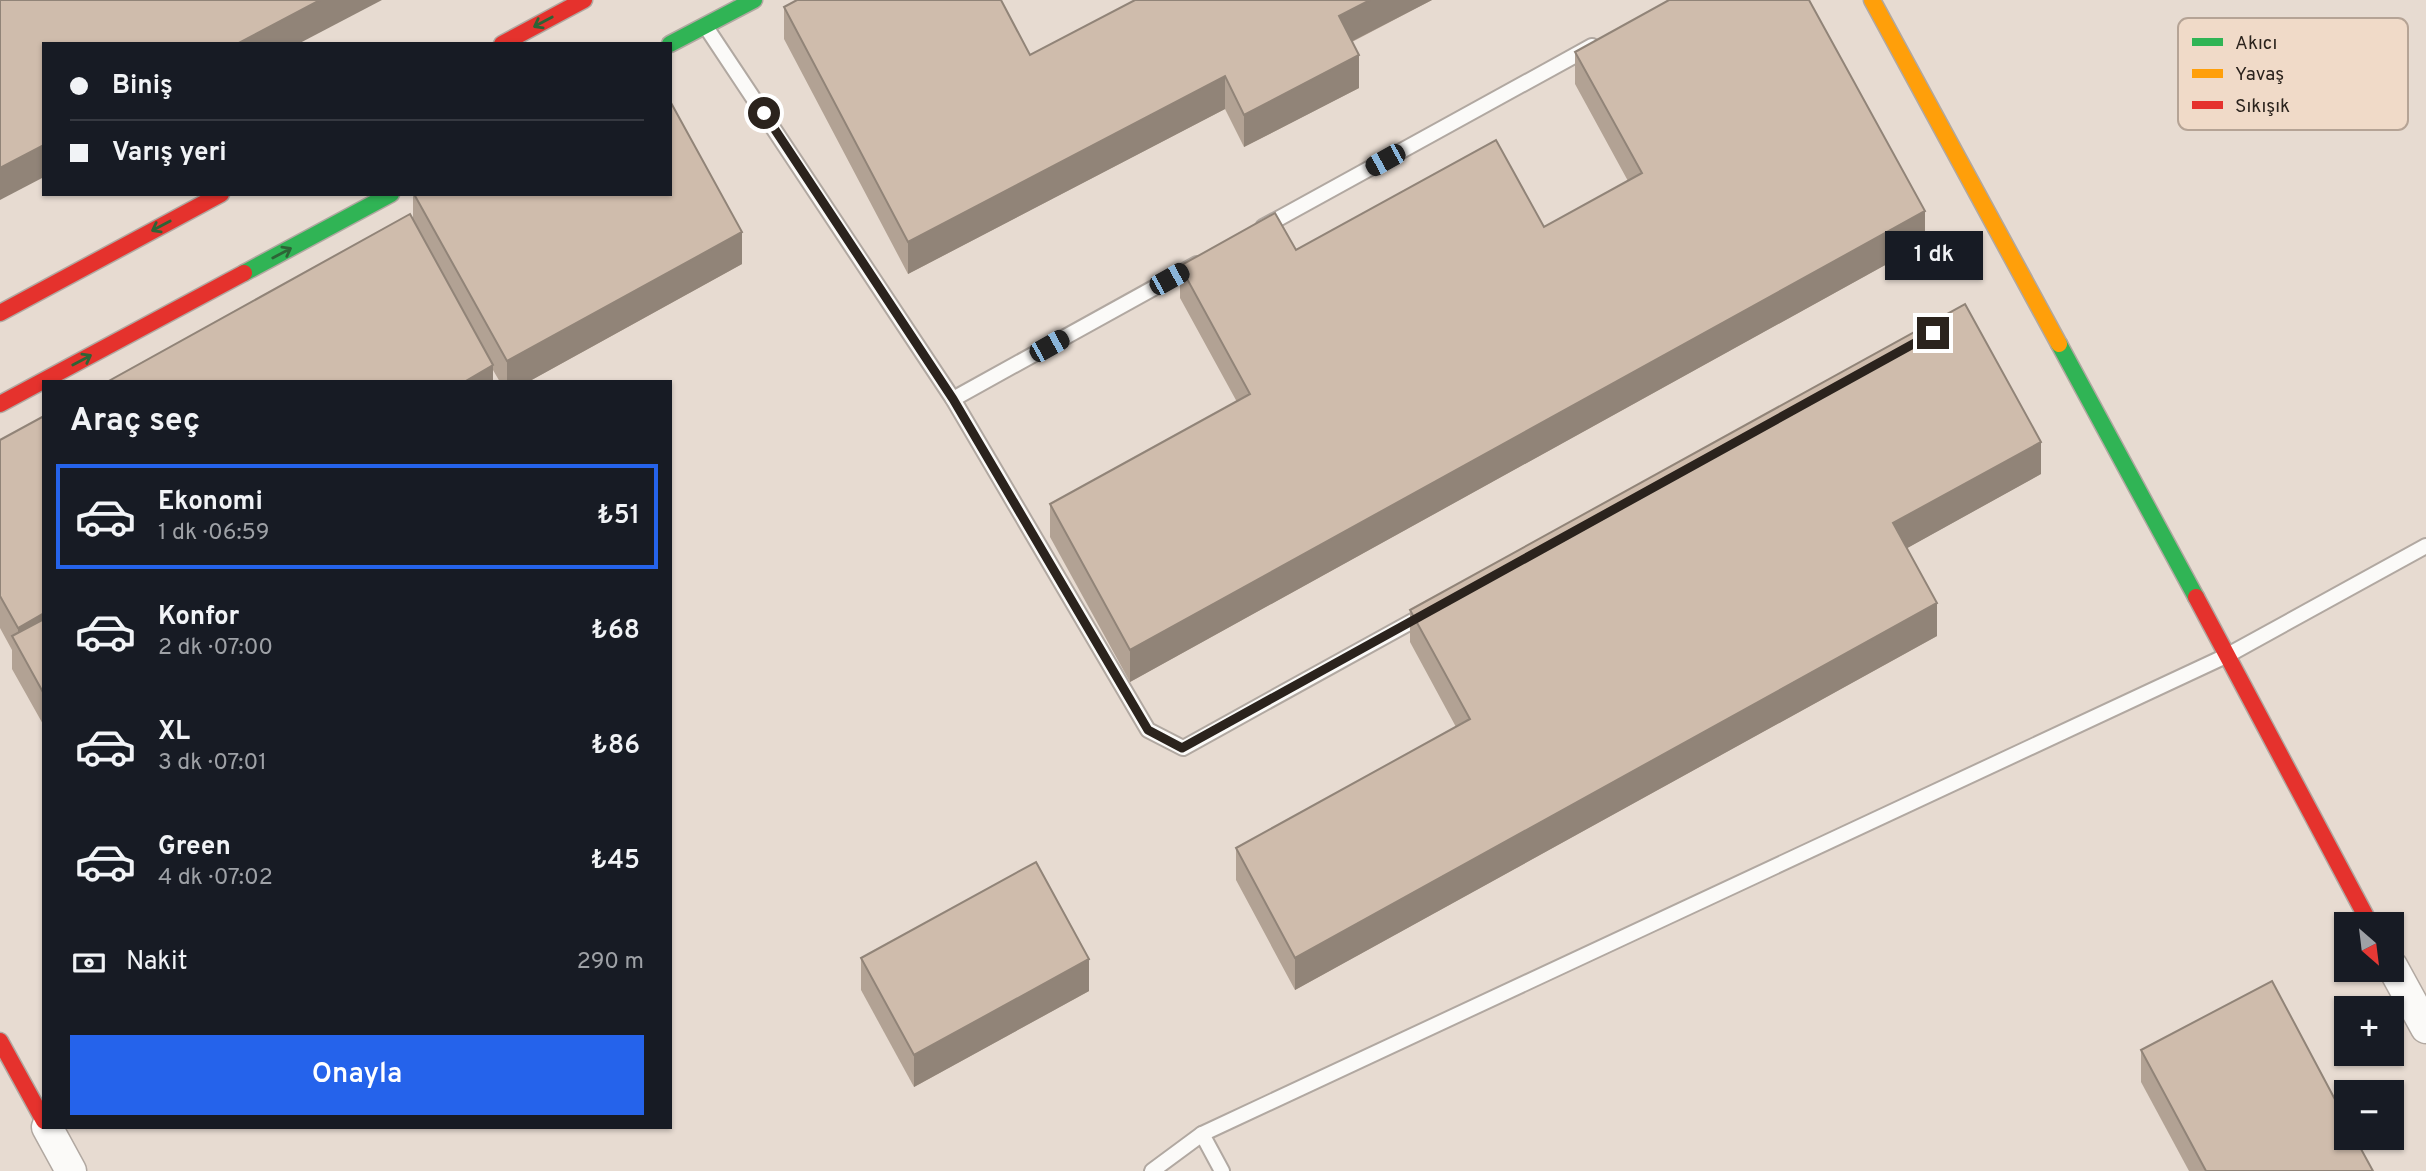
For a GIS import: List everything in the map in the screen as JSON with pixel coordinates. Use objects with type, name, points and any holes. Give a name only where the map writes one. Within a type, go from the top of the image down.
[{"type":"street","points":[[506,42],[584,0]]},
{"type":"street","points":[[672,43],[754,0]]},
{"type":"street","points":[[1872,0],[2228,655],[2364,912]]},
{"type":"street","points":[[0,313],[217,196]]},
{"type":"street","points":[[45,380],[387,196]]},
{"type":"street","points":[[0,404],[42,381]]},
{"type":"street","points":[[2401,982],[2426,1028]]},
{"type":"street","points":[[0,1041],[42,1117]]},
{"type":"street","points":[[48,1129],[71,1171]]},
{"type":"lane","points":[[706,25],[953,399],[1148,730],[1182,748],[1437,607]]},
{"type":"lane","points":[[1246,237],[1601,41]]},
{"type":"lane","points":[[953,399],[1209,257]]},
{"type":"lane","points":[[1152,1171],[1202,1134],[2228,655],[2426,546]]},
{"type":"lane","points":[[1202,1134],[1222,1171]]},
{"type":"building","points":[[0,0],[320,0],[241,42],[42,42],[42,146],[0,168]]},
{"type":"building","points":[[797,0],[1001,0],[1030,55],[1135,0],[1370,0],[1339,16],[1359,55],[1244,115],[1225,76],[908,242],[784,7]]},
{"type":"building","points":[[1669,0],[1809,0],[1925,211],[1130,650],[1050,504],[1250,394],[1180,266],[1275,213],[1296,250],[1496,140],[1544,227],[1642,173],[1575,52]]},
{"type":"building","points":[[672,105],[742,232],[507,361],[415,196],[672,196]]},
{"type":"building","points":[[410,214],[493,365],[467,380],[111,380]]},
{"type":"building","points":[[1965,304],[2041,442],[1893,523],[1937,603],[1295,958],[1236,848],[1470,719],[1410,610]]},
{"type":"building","points":[[42,417],[42,614],[18,628],[0,596],[0,440]]},
{"type":"building","points":[[42,620],[42,690],[12,636]]},
{"type":"building","points":[[1036,862],[1089,959],[914,1055],[861,958]]},
{"type":"building","points":[[2272,981],[2334,1098],[2334,1150],[2362,1150],[2373,1171],[2206,1171],[2141,1050]]},
{"type":"traffic: fast","points":[[672,43],[754,0]]},
{"type":"traffic: fast","points":[[244,273],[387,196]]},
{"type":"traffic: fast","points":[[2059,344],[2196,597]]},
{"type":"traffic: slow","points":[[1872,0],[2059,344]]},
{"type":"traffic: jam","points":[[506,42],[584,0]]},
{"type":"traffic: jam","points":[[0,313],[217,196]]},
{"type":"traffic: jam","points":[[45,380],[244,273]]},
{"type":"traffic: jam","points":[[0,404],[42,381]]},
{"type":"traffic: jam","points":[[2196,597],[2364,912]]},
{"type":"traffic: jam","points":[[0,1041],[42,1117]]},
{"type":"route","points":[[764,113],[953,399],[1148,730],[1182,748],[1933,333]]}]
